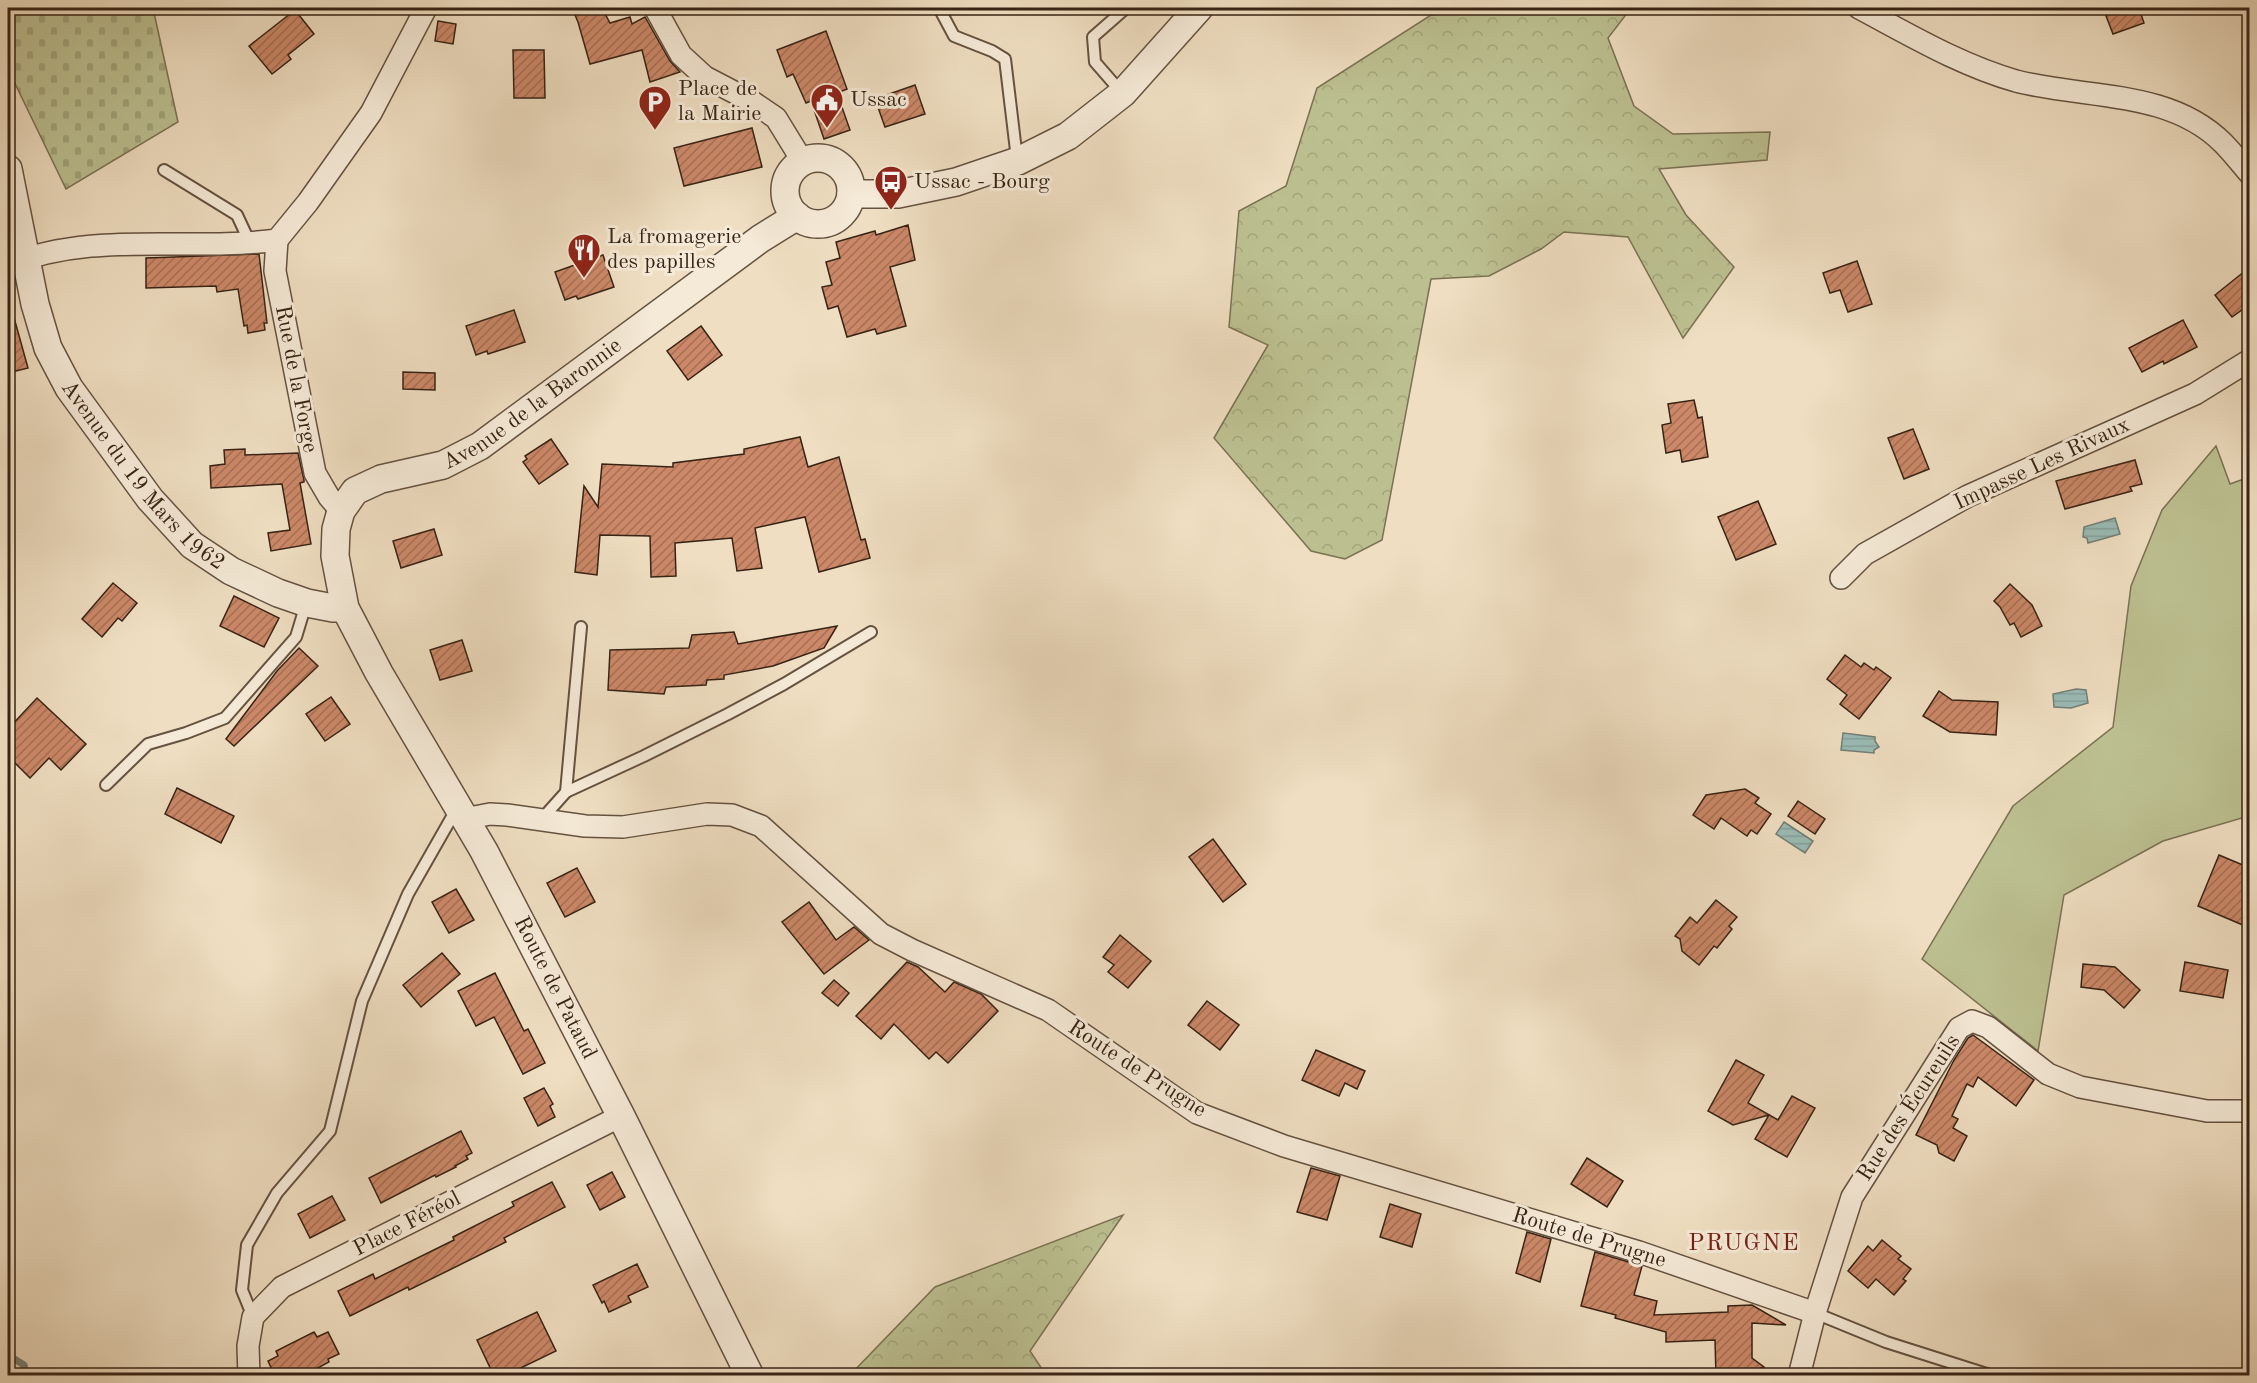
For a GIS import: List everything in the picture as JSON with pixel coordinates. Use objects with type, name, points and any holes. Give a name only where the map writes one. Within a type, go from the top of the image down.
[{"type":"street","points":[[17,261],[98,244],[251,243],[276,240],[308,202],[371,113],[426,8]]},
{"type":"street","points":[[655,8],[681,55],[705,77],[751,101],[776,118],[804,162]]},
{"type":"street","points":[[851,194],[898,194],[956,182],[1018,161],[1068,136],[1123,93],[1199,8]]},
{"type":"street","points":[[1859,8],[1950,56],[2017,81],[2156,105],[2188,118],[2222,142],[2250,174]]},
{"type":"street","points":[[823,159],[841,167],[847,175],[851,194],[843,213],[825,223],[815,224],[797,216],[786,197],[786,187],[795,168],[804,162],[823,159]]},
{"type":"street","name":"Avenue du 19 Mars 1962","points":[[8,169],[17,261],[35,304],[48,348],[69,388],[150,500],[192,545],[231,571],[306,603],[345,608]]},
{"type":"street","name":"Avenue de la Baronnie","points":[[341,511],[355,491],[381,480],[443,465],[480,447],[760,240],[797,216]]},
{"type":"street","name":"Rue de la Forge","points":[[276,240],[275,271],[315,473],[329,497],[341,511]]},
{"type":"street","name":"Impasse Les Rivaux","points":[[1841,578],[1865,554],[1968,496],[2195,394],[2250,360]]},
{"type":"street","points":[[341,511],[336,530],[335,556],[345,608]]},
{"type":"street","name":"Route de Pataud","points":[[345,608],[379,673],[484,851],[621,1116],[750,1376]]},
{"type":"street","name":"Route de Prugne","points":[[460,813],[622,827],[707,814],[732,815],[761,826],[881,934],[1048,1010],[1197,1113],[1284,1146],[1639,1252],[1815,1313]]},
{"type":"street","name":"Rue des Écureuils","points":[[1815,1313],[1852,1197],[1959,1028],[1972,1021],[1988,1027],[2048,1074],[2080,1088],[2207,1111],[2250,1111]]},
{"type":"street","name":"Place Féréol","points":[[253,1317],[282,1287],[621,1116]]},
{"type":"street","points":[[1799,1376],[1815,1313]]},
{"type":"street","points":[[249,1376],[248,1346],[253,1317]]},
{"type":"lane","points":[[939,8],[954,36],[992,51],[1005,59],[1018,161]]},
{"type":"lane","points":[[1123,93],[1095,62],[1093,37],[1125,8]]},
{"type":"lane","points":[[164,170],[237,214],[251,243]]},
{"type":"lane","points":[[106,785],[148,744],[225,718],[296,637],[306,603]]},
{"type":"lane","points":[[566,792],[581,627]]},
{"type":"lane","points":[[541,820],[566,792],[728,714],[795,678],[871,632]]},
{"type":"lane","points":[[253,1317],[242,1290],[247,1245],[277,1193],[330,1131],[362,1001],[408,894],[460,813]]},
{"type":"lane","points":[[1815,1313],[1886,1342],[1993,1376]]},
{"type":"green space","points":[[8,8],[153,8],[178,122],[66,189],[8,69]]},
{"type":"green space","points":[[1484,8],[1631,8],[1608,38],[1634,106],[1673,134],[1770,132],[1767,160],[1659,169],[1686,215],[1734,267],[1683,338],[1628,237],[1564,232],[1541,249],[1489,276],[1431,279],[1382,540],[1345,559],[1311,551],[1214,438],[1268,345],[1229,327],[1239,211],[1286,186],[1317,88],[1431,15],[1483,11]]},
{"type":"green space","points":[[2216,446],[2230,484],[2249,477],[2249,816],[2163,841],[2064,895],[2038,1051],[1922,959],[2013,806],[2113,727],[2131,586],[2162,510]]},
{"type":"green space","points":[[1123,1215],[1030,1351],[1046,1375],[850,1375],[935,1287]]},
{"type":"water","points":[[2115,518],[2120,534],[2088,543],[2087,538],[2083,537],[2084,527]]},
{"type":"water","points":[[2076,689],[2086,690],[2088,703],[2071,708],[2054,707],[2053,694]]},
{"type":"water","points":[[1843,733],[1875,737],[1879,747],[1874,750],[1874,753],[1841,750]]},
{"type":"water","points":[[1784,822],[1813,841],[1805,853],[1776,834]]},
{"type":"building","points":[[572,8],[602,8],[610,23],[630,17],[632,24],[645,17],[670,61],[680,72],[650,82],[642,50],[590,64]]},
{"type":"building","points":[[2103,8],[2139,8],[2144,23],[2113,34]]},
{"type":"building","points":[[295,10],[314,34],[288,55],[291,59],[272,74],[249,46]]},
{"type":"building","points":[[438,21],[456,24],[453,44],[435,41]]},
{"type":"building","points":[[826,31],[847,89],[837,93],[850,130],[824,139],[811,101],[806,103],[793,74],[787,77],[777,50]]},
{"type":"building","points":[[513,50],[544,50],[545,98],[514,98]]},
{"type":"building","points":[[915,85],[925,114],[885,127],[875,99]]},
{"type":"building","points":[[752,128],[762,167],[684,186],[674,148]]},
{"type":"building","points":[[908,225],[915,260],[890,267],[906,326],[877,334],[875,329],[847,337],[838,306],[828,309],[822,287],[832,285],[826,262],[840,258],[836,242],[875,231],[876,235]]},
{"type":"building","points":[[259,254],[267,323],[264,323],[265,330],[248,333],[247,325],[244,326],[238,289],[217,292],[216,286],[146,288],[146,258]]},
{"type":"building","name":"La fromagerie des papilles","points":[[603,255],[614,287],[578,299],[576,296],[565,300],[555,272]]},
{"type":"building","points":[[1857,261],[1872,304],[1848,312],[1840,290],[1830,293],[1823,273]]},
{"type":"building","points":[[2250,267],[2250,304],[2232,317],[2215,295]]},
{"type":"building","points":[[514,310],[525,342],[488,354],[487,351],[476,355],[466,326]]},
{"type":"building","points":[[13,314],[28,368],[8,373],[8,315]]},
{"type":"building","points":[[2183,320],[2197,347],[2164,364],[2163,361],[2142,372],[2129,348]]},
{"type":"building","points":[[701,326],[722,355],[688,380],[667,351]]},
{"type":"building","points":[[403,372],[435,373],[435,390],[403,389]]},
{"type":"building","points":[[1694,400],[1698,418],[1702,417],[1708,457],[1682,462],[1680,450],[1666,453],[1662,425],[1671,423],[1668,404]]},
{"type":"building","points":[[1913,429],[1929,469],[1904,479],[1888,438]]},
{"type":"building","points":[[800,437],[808,467],[839,457],[861,540],[865,539],[870,558],[819,572],[805,517],[755,528],[762,568],[737,571],[732,538],[675,543],[676,576],[651,577],[650,536],[600,535],[597,575],[575,572],[584,486],[598,507],[602,464],[673,467],[673,463],[744,454],[744,449]]},
{"type":"building","points":[[551,439],[568,464],[539,484],[523,462],[527,459],[525,456]]},
{"type":"building","points":[[245,449],[245,455],[298,453],[304,480],[300,483],[311,544],[271,551],[268,533],[290,530],[282,484],[211,488],[210,466],[225,464],[224,450]]},
{"type":"building","points":[[2135,460],[2142,484],[2130,487],[2132,491],[2065,509],[2056,481]]},
{"type":"building","points":[[1758,501],[1776,544],[1736,560],[1718,517]]},
{"type":"building","points":[[434,529],[442,555],[401,568],[393,541]]},
{"type":"building","points":[[113,583],[137,603],[122,621],[118,618],[102,637],[82,619]]},
{"type":"building","points":[[2010,584],[2032,605],[2042,626],[2021,637],[2014,623],[2010,625],[1994,601]]},
{"type":"building","points":[[234,596],[279,618],[264,647],[220,626]]},
{"type":"building","points":[[837,626],[824,648],[773,666],[724,675],[724,679],[707,680],[706,685],[666,687],[664,694],[608,690],[610,650],[689,648],[692,635],[734,632],[738,644]]},
{"type":"building","points":[[462,640],[472,671],[440,680],[430,650]]},
{"type":"building","points":[[299,648],[318,666],[234,746],[226,739],[277,671]]},
{"type":"building","points":[[1845,655],[1861,667],[1864,663],[1874,670],[1876,667],[1891,678],[1859,719],[1840,704],[1847,695],[1827,679]]},
{"type":"building","points":[[1939,691],[1952,700],[1998,702],[1996,735],[1950,732],[1923,716]]},
{"type":"building","points":[[331,697],[350,724],[325,741],[306,714]]},
{"type":"building","points":[[37,698],[86,744],[61,770],[49,758],[30,778],[8,756],[8,729]]},
{"type":"building","points":[[177,788],[234,816],[221,843],[165,814]]},
{"type":"building","points":[[1745,789],[1759,798],[1755,803],[1771,814],[1757,834],[1751,830],[1747,836],[1721,818],[1714,829],[1693,815],[1706,795]]},
{"type":"building","points":[[1798,801],[1825,819],[1815,834],[1788,816]]},
{"type":"building","points":[[1213,839],[1246,884],[1223,902],[1189,857]]},
{"type":"building","points":[[2219,855],[2250,868],[2250,928],[2198,906]]},
{"type":"building","points":[[577,868],[595,902],[565,917],[547,883]]},
{"type":"building","points":[[456,889],[474,920],[449,933],[432,902]]},
{"type":"building","points":[[1716,900],[1737,917],[1729,926],[1732,929],[1717,948],[1714,946],[1699,965],[1682,951],[1680,939],[1675,936],[1690,917],[1697,923]]},
{"type":"building","points":[[809,902],[836,940],[854,927],[869,940],[824,974],[782,922]]},
{"type":"building","points":[[1120,935],[1151,961],[1128,988],[1108,972],[1114,965],[1103,957]]},
{"type":"building","points":[[442,953],[460,974],[421,1007],[403,985]]},
{"type":"building","points":[[907,962],[918,967],[945,992],[954,982],[981,994],[998,1011],[948,1063],[936,1052],[929,1059],[894,1024],[881,1039],[856,1016]]},
{"type":"building","points":[[2185,962],[2228,970],[2223,998],[2180,991]]},
{"type":"building","points":[[2083,964],[2115,967],[2140,990],[2124,1008],[2104,990],[2081,987]]},
{"type":"building","points":[[495,973],[524,1031],[528,1029],[545,1063],[523,1074],[494,1017],[476,1026],[458,991]]},
{"type":"building","points":[[834,980],[849,993],[838,1006],[822,993]]},
{"type":"building","points":[[1207,1001],[1239,1025],[1220,1050],[1188,1025]]},
{"type":"building","points":[[1973,1035],[2034,1080],[2016,1106],[1978,1077],[1973,1087],[1967,1084],[1952,1116],[1958,1119],[1953,1128],[1967,1136],[1954,1161],[1939,1153],[1937,1145],[1916,1135],[1954,1060],[1968,1038]]},
{"type":"building","points":[[1316,1050],[1365,1071],[1357,1089],[1345,1083],[1339,1096],[1302,1080]]},
{"type":"building","points":[[1736,1060],[1764,1075],[1748,1103],[1778,1120],[1792,1096],[1815,1108],[1787,1157],[1755,1139],[1769,1115],[1733,1125],[1708,1111]]},
{"type":"building","points":[[544,1088],[553,1104],[550,1106],[555,1117],[538,1126],[524,1098]]},
{"type":"building","points":[[461,1131],[472,1153],[466,1156],[468,1159],[381,1203],[369,1178]]},
{"type":"building","points":[[1587,1158],[1623,1181],[1607,1207],[1571,1184]]},
{"type":"building","points":[[1311,1168],[1340,1176],[1327,1220],[1297,1212]]},
{"type":"building","points":[[612,1172],[625,1197],[600,1210],[587,1185]]},
{"type":"building","points":[[552,1182],[565,1207],[504,1238],[506,1242],[350,1316],[338,1291],[373,1274],[375,1279],[454,1240],[453,1237],[514,1206],[512,1202]]},
{"type":"building","points":[[332,1196],[345,1220],[310,1238],[298,1214]]},
{"type":"building","points":[[1390,1204],[1421,1214],[1412,1247],[1380,1237]]},
{"type":"building","points":[[1527,1232],[1551,1239],[1540,1282],[1516,1273]]},
{"type":"building","points":[[1882,1240],[1901,1256],[1898,1259],[1911,1269],[1903,1279],[1906,1281],[1894,1295],[1876,1279],[1868,1288],[1848,1271],[1868,1246],[1873,1251]]},
{"type":"building","points":[[1595,1252],[1642,1266],[1634,1295],[1657,1301],[1654,1315],[1728,1312],[1728,1306],[1752,1305],[1786,1325],[1752,1323],[1752,1358],[1764,1367],[1752,1371],[1752,1376],[1716,1376],[1715,1340],[1666,1342],[1666,1332],[1581,1306]]},
{"type":"building","points":[[637,1264],[648,1287],[628,1296],[631,1302],[609,1312],[593,1285]]},
{"type":"building","points":[[537,1312],[556,1351],[504,1376],[494,1376],[477,1340]]},
{"type":"building","points":[[314,1332],[317,1337],[328,1332],[339,1354],[303,1376],[275,1376],[268,1361],[278,1356],[276,1351]]},
{"type":"waterway","points":[[8,1355],[24,1365],[26,1376]]},
{"type":"place","name":"Ussac","points":[[827,129]]},
{"type":"place","name":"Place de la Mairie","points":[[655,131]]},
{"type":"place","name":"Ussac - Bourg","points":[[891,211]]},
{"type":"place","name":"La fromagerie des papilles","points":[[584,279]]},
{"type":"district","name":"PRUGNE","points":[[1744,1244]]}]
